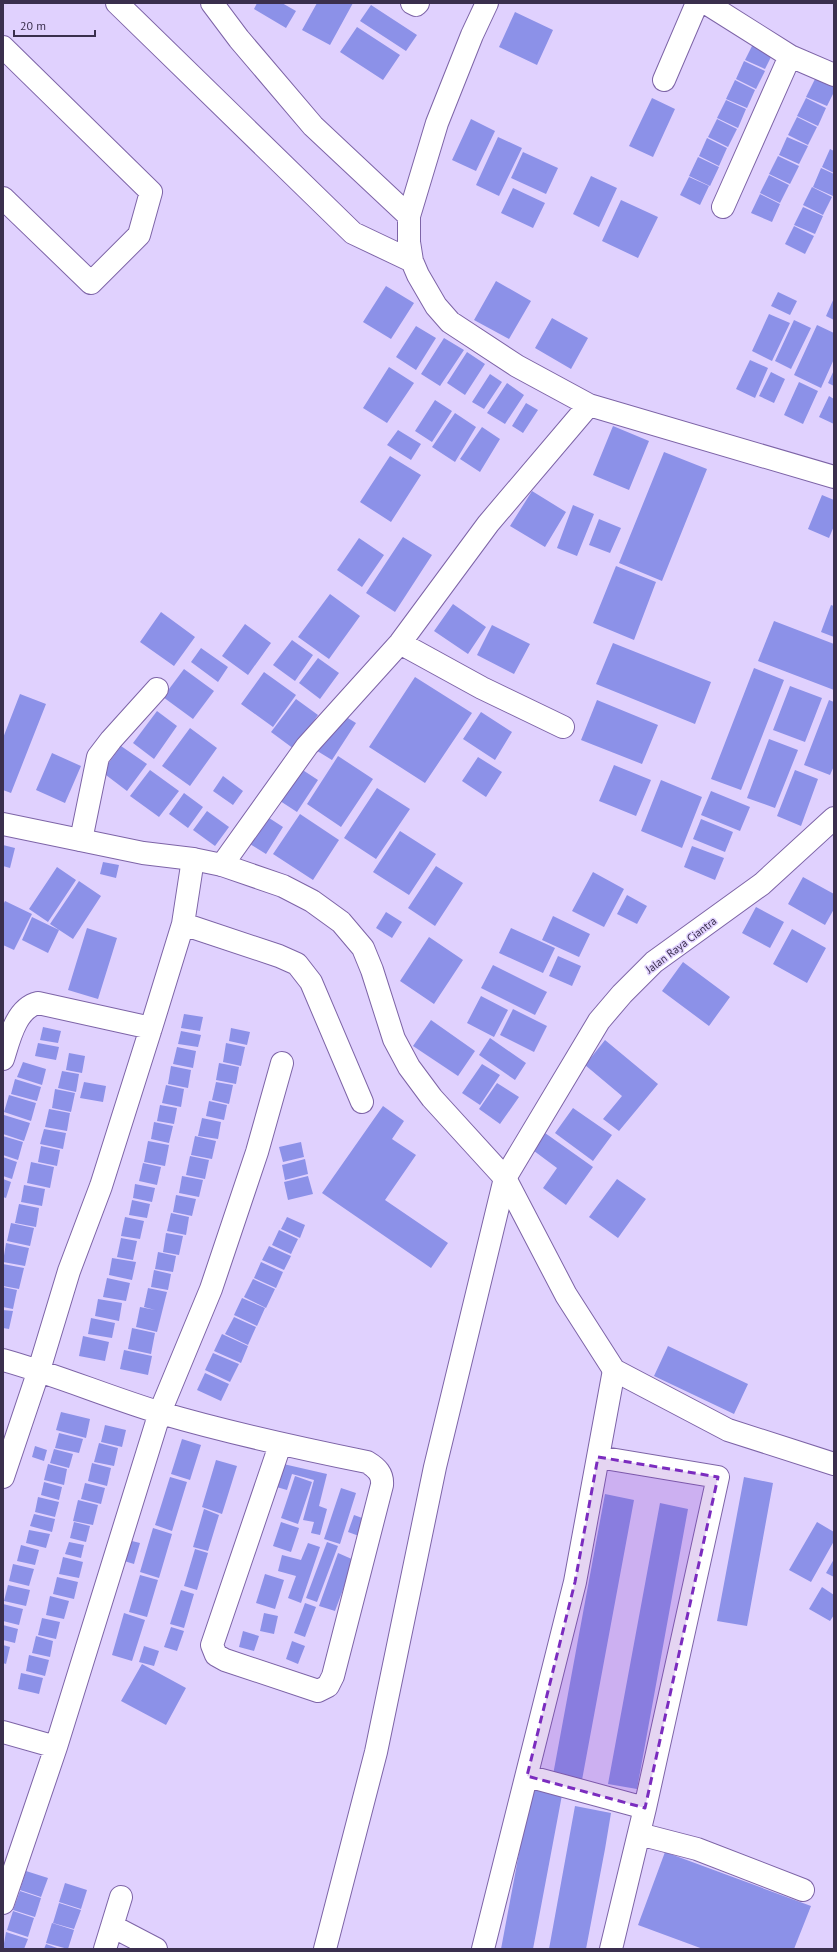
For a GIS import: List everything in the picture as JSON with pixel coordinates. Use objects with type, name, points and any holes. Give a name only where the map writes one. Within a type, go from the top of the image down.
[{"type":"street","points":[[117,3],[353,233],[412,261]]},
{"type":"street","points":[[212,3],[239,38],[313,126],[409,216]]},
{"type":"street","points":[[412,3],[416,5],[418,3]]},
{"type":"street","points":[[487,3],[472,35],[437,123],[409,216],[409,242],[412,261],[418,275],[436,306],[450,322],[517,366],[589,404],[834,476]]},
{"type":"street","points":[[664,80],[697,3]]},
{"type":"street","points":[[706,3],[790,56],[834,75]]},
{"type":"street","points":[[3,47],[151,192],[139,235],[91,283],[3,198]]},
{"type":"street","points":[[723,207],[790,56]]},
{"type":"street","points":[[222,865],[307,746],[400,643],[488,524],[589,404]]},
{"type":"street","points":[[400,643],[482,688],[563,727]]},
{"type":"street","points":[[81,840],[98,757],[111,740],[157,689]]},
{"type":"street","name":"Jalan Raya Ciantra","points":[[325,1949],[376,1752],[435,1467],[505,1178],[599,1021],[622,994],[654,962],[762,884],[834,818]]},
{"type":"street","points":[[3,824],[143,852],[193,859],[222,865],[283,886],[312,901],[341,922],[363,948],[372,970],[394,1039],[409,1067],[432,1098],[505,1178],[566,1295],[614,1370],[728,1430],[834,1464]]},
{"type":"street","points":[[3,1477],[39,1370],[69,1271],[100,1186],[183,924],[189,894],[193,859]]},
{"type":"street","points":[[183,924],[279,956],[297,964],[311,982],[362,1102]]},
{"type":"street","points":[[3,1059],[11,1034],[19,1018],[27,1008],[38,1003],[151,1028]]},
{"type":"street","points":[[3,1903],[56,1747],[160,1412],[211,1288],[257,1152],[282,1063]]},
{"type":"street","points":[[3,1360],[39,1370],[160,1412],[280,1444],[367,1462],[373,1466],[383,1477],[382,1485],[334,1676],[328,1686],[318,1691],[225,1660],[216,1655],[212,1646],[280,1444]]},
{"type":"street","points":[[483,1949],[575,1582],[614,1370]]},
{"type":"street","points":[[598,1457],[718,1477],[639,1834],[617,1947]]},
{"type":"street","points":[[3,1732],[56,1747]]},
{"type":"street","points":[[527,1776],[645,1808]]},
{"type":"street","points":[[639,1834],[697,1849],[803,1890]]},
{"type":"street","points":[[105,1949],[121,1898]]},
{"type":"street","points":[[112,1926],[156,1949]]},
{"type":"highlighted area","points":[[598,1457],[718,1477],[645,1808],[527,1776],[575,1582]]},
{"type":"building","points":[[257,3],[282,3],[296,11],[286,28],[254,9]]},
{"type":"building","points":[[317,3],[353,3],[330,45],[302,30]]},
{"type":"building","points":[[371,5],[417,35],[406,51],[360,21]]},
{"type":"building","points":[[515,12],[553,30],[537,65],[499,47]]},
{"type":"building","points":[[357,27],[400,55],[383,80],[340,52]]},
{"type":"building","points":[[754,42],[774,51],[765,69],[745,60]]},
{"type":"building","points":[[744,61],[765,71],[756,89],[736,79]]},
{"type":"building","points":[[815,79],[834,87],[834,92],[827,106],[806,97]]},
{"type":"building","points":[[735,80],[755,90],[747,108],[726,99]]},
{"type":"building","points":[[652,98],[675,109],[653,157],[629,146]]},
{"type":"building","points":[[806,98],[826,108],[818,126],[797,116]]},
{"type":"building","points":[[726,100],[746,109],[738,128],[717,118]]},
{"type":"building","points":[[797,117],[817,127],[808,145],[788,135]]},
{"type":"building","points":[[471,119],[495,131],[476,171],[452,160]]},
{"type":"building","points":[[717,119],[737,129],[728,147],[708,137]]},
{"type":"building","points":[[498,137],[522,148],[499,196],[476,185]]},
{"type":"building","points":[[787,137],[808,146],[799,164],[779,155]]},
{"type":"building","points":[[707,138],[727,148],[719,166],[699,156]]},
{"type":"building","points":[[830,149],[834,151],[834,173],[822,167]]},
{"type":"building","points":[[523,152],[558,168],[546,194],[511,178]]},
{"type":"building","points":[[778,156],[799,166],[790,184],[769,174]]},
{"type":"building","points":[[698,157],[719,167],[710,186],[689,176]]},
{"type":"building","points":[[821,168],[834,174],[833,196],[813,187]]},
{"type":"building","points":[[769,175],[789,185],[780,203],[760,193]]},
{"type":"building","points":[[591,176],[617,188],[599,227],[573,214]]},
{"type":"building","points":[[689,177],[709,186],[700,205],[680,195]]},
{"type":"building","points":[[812,187],[832,197],[823,215],[803,205]]},
{"type":"building","points":[[513,188],[545,203],[533,228],[501,213]]},
{"type":"building","points":[[760,194],[780,204],[772,222],[751,213]]},
{"type":"building","points":[[621,200],[658,217],[638,258],[602,241]]},
{"type":"building","points":[[803,207],[823,216],[815,234],[794,225]]},
{"type":"building","points":[[794,226],[814,236],[805,254],[785,244]]},
{"type":"building","points":[[496,281],[531,301],[509,339],[474,320]]},
{"type":"building","points":[[386,286],[414,303],[391,339],[363,322]]},
{"type":"building","points":[[778,292],[797,301],[790,315],[771,306]]},
{"type":"building","points":[[834,298],[834,320],[826,316]]},
{"type":"building","points":[[769,314],[790,323],[772,361],[752,351]]},
{"type":"building","points":[[552,318],[588,338],[571,369],[535,348]]},
{"type":"building","points":[[794,320],[811,328],[791,369],[775,361]]},
{"type":"building","points":[[817,325],[834,333],[834,359],[821,388],[794,375]]},
{"type":"building","points":[[416,326],[436,338],[416,370],[396,357]]},
{"type":"building","points":[[444,338],[464,350],[440,386],[421,374]]},
{"type":"building","points":[[467,352],[485,364],[465,395],[447,383]]},
{"type":"building","points":[[750,360],[768,368],[755,398],[736,389]]},
{"type":"building","points":[[389,367],[414,383],[387,423],[363,408]]},
{"type":"building","points":[[834,370],[834,386],[828,383]]},
{"type":"building","points":[[771,372],[785,379],[774,403],[759,396]]},
{"type":"building","points":[[490,374],[502,382],[484,409],[472,402]]},
{"type":"building","points":[[799,382],[818,391],[803,424],[784,415]]},
{"type":"building","points":[[507,383],[524,395],[505,424],[487,413]]},
{"type":"building","points":[[829,396],[834,399],[834,424],[819,417]]},
{"type":"building","points":[[435,400],[452,411],[432,442],[415,431]]},
{"type":"building","points":[[526,403],[538,410],[523,433],[512,426]]},
{"type":"building","points":[[455,413],[476,427],[455,462],[432,447]]},
{"type":"building","points":[[613,426],[649,441],[629,490],[593,475]]},
{"type":"building","points":[[482,427],[500,439],[480,472],[460,459]]},
{"type":"building","points":[[398,430],[421,444],[411,460],[387,445]]},
{"type":"building","points":[[664,452],[707,469],[662,581],[619,563]]},
{"type":"building","points":[[390,456],[421,475],[391,522],[360,502]]},
{"type":"building","points":[[532,491],[566,512],[545,547],[510,526]]},
{"type":"building","points":[[822,495],[834,500],[834,526],[829,538],[808,529]]},
{"type":"building","points":[[573,505],[594,514],[577,556],[557,548]]},
{"type":"building","points":[[599,519],[621,528],[610,553],[589,545]]},
{"type":"building","points":[[403,537],[432,555],[395,612],[366,593]]},
{"type":"building","points":[[359,538],[384,555],[362,587],[337,570]]},
{"type":"building","points":[[616,566],[656,582],[634,640],[593,623]]},
{"type":"building","points":[[330,594],[360,616],[329,659],[298,637]]},
{"type":"building","points":[[453,604],[486,627],[468,654],[434,631]]},
{"type":"building","points":[[831,605],[834,606],[834,637],[821,632]]},
{"type":"building","points":[[161,612],[195,637],[174,666],[140,642]]},
{"type":"building","points":[[774,621],[834,644],[834,690],[758,661]]},
{"type":"building","points":[[245,624],[271,643],[248,675],[222,656]]},
{"type":"building","points":[[492,625],[530,644],[514,674],[477,655]]},
{"type":"building","points":[[292,640],[313,655],[295,681],[273,665]]},
{"type":"building","points":[[613,643],[711,682],[695,724],[596,684]]},
{"type":"building","points":[[201,648],[228,667],[218,682],[191,662]]},
{"type":"building","points":[[318,658],[339,673],[320,699],[299,683]]},
{"type":"building","points":[[754,668],[784,680],[741,790],[711,779]]},
{"type":"building","points":[[184,669],[214,691],[193,719],[163,697]]},
{"type":"building","points":[[264,672],[296,695],[273,727],[241,704]]},
{"type":"building","points":[[415,677],[472,713],[425,783],[369,747]]},
{"type":"building","points":[[790,686],[822,698],[805,742],[773,730]]},
{"type":"building","points":[[20,694],[46,704],[11,793],[3,790],[3,738]]},
{"type":"building","points":[[296,699],[318,715],[294,749],[271,732]]},
{"type":"building","points":[[597,700],[658,725],[642,764],[581,740]]},
{"type":"building","points":[[829,700],[834,702],[834,766],[830,775],[804,765]]},
{"type":"building","points":[[157,711],[177,726],[154,759],[133,743]]},
{"type":"building","points":[[338,712],[356,723],[332,760],[314,749]]},
{"type":"building","points":[[481,712],[512,732],[495,760],[463,739]]},
{"type":"building","points":[[190,728],[217,748],[190,786],[162,766]]},
{"type":"building","points":[[769,739],[798,750],[775,808],[747,798]]},
{"type":"building","points":[[121,746],[147,764],[127,791],[102,772]]},
{"type":"building","points":[[52,753],[81,766],[65,803],[36,790]]},
{"type":"building","points":[[338,756],[373,779],[341,827],[307,804]]},
{"type":"building","points":[[478,757],[502,772],[486,797],[462,781]]},
{"type":"building","points":[[295,765],[318,780],[297,812],[274,797]]},
{"type":"building","points":[[614,765],[651,780],[636,816],[599,801]]},
{"type":"building","points":[[150,770],[179,791],[159,817],[130,796]]},
{"type":"building","points":[[795,770],[818,779],[801,826],[777,816]]},
{"type":"building","points":[[223,776],[243,791],[233,805],[213,791]]},
{"type":"building","points":[[661,780],[702,797],[682,848],[641,831]]},
{"type":"building","points":[[377,788],[410,809],[376,859],[344,838]]},
{"type":"building","points":[[711,791],[750,807],[740,831],[701,815]]},
{"type":"building","points":[[184,793],[203,807],[188,828],[169,814]]},
{"type":"building","points":[[207,811],[229,827],[215,846],[193,830]]},
{"type":"building","points":[[263,814],[283,827],[266,854],[245,841]]},
{"type":"building","points":[[300,814],[339,840],[313,880],[273,854]]},
{"type":"building","points":[[701,819],[733,832],[725,852],[693,839]]},
{"type":"building","points":[[400,831],[436,854],[409,895],[373,872]]},
{"type":"building","points":[[3,845],[15,848],[10,868],[3,866]]},
{"type":"building","points":[[692,846],[724,858],[715,880],[684,867]]},
{"type":"building","points":[[103,862],[119,865],[116,878],[100,874]]},
{"type":"building","points":[[436,866],[463,883],[435,926],[408,908]]},
{"type":"building","points":[[57,867],[76,880],[48,922],[29,909]]},
{"type":"building","points":[[593,872],[624,889],[604,927],[572,911]]},
{"type":"building","points":[[803,877],[834,894],[834,909],[825,925],[788,904]]},
{"type":"building","points":[[79,881],[101,896],[73,939],[50,924]]},
{"type":"building","points":[[627,895],[647,906],[637,924],[617,914]]},
{"type":"building","points":[[5,901],[32,914],[14,950],[3,945],[3,905]]},
{"type":"building","points":[[756,907],[784,922],[770,948],[742,933]]},
{"type":"building","points":[[386,912],[402,922],[392,938],[376,928]]},
{"type":"building","points":[[553,916],[590,934],[579,957],[542,940]]},
{"type":"building","points":[[32,917],[59,930],[48,953],[22,940]]},
{"type":"building","points":[[87,928],[117,938],[98,999],[68,990]]},
{"type":"building","points":[[511,928],[555,948],[543,973],[499,953]]},
{"type":"building","points":[[792,929],[826,948],[807,983],[773,964]]},
{"type":"building","points":[[429,937],[463,960],[434,1004],[400,981]]},
{"type":"building","points":[[558,956],[581,966],[572,986],[549,976]]},
{"type":"building","points":[[683,962],[730,997],[709,1026],[662,991]]},
{"type":"building","points":[[493,965],[547,992],[535,1015],[481,988]]},
{"type":"building","points":[[481,996],[508,1010],[494,1037],[467,1023]]},
{"type":"building","points":[[513,1009],[547,1026],[534,1052],[500,1035]]},
{"type":"building","points":[[184,1014],[203,1017],[200,1031],[181,1028]]},
{"type":"building","points":[[431,1020],[475,1051],[458,1076],[413,1046]]},
{"type":"building","points":[[43,1027],[61,1031],[58,1043],[40,1040]]},
{"type":"building","points":[[231,1028],[250,1032],[247,1045],[229,1041]]},
{"type":"building","points":[[181,1031],[201,1035],[198,1047],[178,1044]]},
{"type":"building","points":[[490,1038],[526,1063],[515,1080],[479,1055]]},
{"type":"building","points":[[605,1040],[658,1084],[619,1131],[603,1119],[622,1096],[585,1065]]},
{"type":"building","points":[[38,1043],[59,1047],[56,1060],[35,1056]]},
{"type":"building","points":[[226,1043],[245,1047],[241,1066],[223,1062]]},
{"type":"building","points":[[177,1047],[196,1051],[193,1068],[173,1064]]},
{"type":"building","points":[[69,1053],[85,1056],[82,1073],[66,1070]]},
{"type":"building","points":[[23,1062],[46,1069],[42,1085],[17,1077]]},
{"type":"building","points":[[219,1063],[239,1067],[236,1084],[216,1080]]},
{"type":"building","points":[[482,1064],[500,1075],[480,1105],[462,1093]]},
{"type":"building","points":[[171,1066],[191,1070],[188,1088],[168,1084]]},
{"type":"building","points":[[62,1071],[79,1074],[76,1092],[58,1088]]},
{"type":"building","points":[[15,1079],[41,1087],[37,1101],[11,1094]]},
{"type":"building","points":[[84,1082],[106,1086],[103,1102],[80,1098]]},
{"type":"building","points":[[216,1082],[233,1085],[229,1104],[212,1100]]},
{"type":"building","points":[[497,1083],[519,1097],[500,1124],[479,1109]]},
{"type":"building","points":[[166,1085],[184,1089],[181,1107],[162,1103]]},
{"type":"building","points":[[55,1089],[75,1093],[71,1112],[52,1108]]},
{"type":"building","points":[[9,1095],[36,1103],[31,1121],[4,1112]]},
{"type":"building","points":[[209,1101],[227,1105],[224,1120],[206,1116]]},
{"type":"building","points":[[160,1105],[177,1108],[174,1124],[157,1121]]},
{"type":"building","points":[[383,1106],[404,1121],[392,1139],[416,1155],[385,1200],[448,1243],[431,1268],[322,1193]]},
{"type":"building","points":[[573,1108],[612,1135],[593,1161],[555,1133]]},
{"type":"building","points":[[49,1109],[70,1113],[67,1131],[45,1127]]},
{"type":"building","points":[[4,1115],[30,1123],[24,1141],[3,1134]]},
{"type":"building","points":[[202,1118],[221,1122],[218,1139],[198,1136]]},
{"type":"building","points":[[154,1122],[173,1126],[169,1143],[151,1139]]},
{"type":"building","points":[[538,1128],[593,1167],[566,1205],[543,1188],[557,1168],[526,1145]]},
{"type":"building","points":[[44,1129],[66,1133],[63,1149],[40,1144]]},
{"type":"building","points":[[3,1136],[23,1142],[18,1160],[3,1155]]},
{"type":"building","points":[[195,1136],[216,1141],[212,1159],[191,1155]]},
{"type":"building","points":[[148,1141],[169,1145],[165,1166],[144,1162]]},
{"type":"building","points":[[301,1142],[304,1157],[283,1162],[279,1147]]},
{"type":"building","points":[[41,1146],[60,1150],[57,1166],[38,1162]]},
{"type":"building","points":[[190,1156],[209,1160],[205,1179],[186,1175]]},
{"type":"building","points":[[3,1157],[17,1162],[12,1179],[3,1176]]},
{"type":"building","points":[[305,1159],[308,1174],[285,1180],[282,1165]]},
{"type":"building","points":[[31,1162],[54,1167],[50,1188],[27,1183]]},
{"type":"building","points":[[143,1163],[161,1167],[157,1185],[139,1181]]},
{"type":"building","points":[[182,1176],[203,1180],[199,1197],[179,1193]]},
{"type":"building","points":[[308,1176],[313,1194],[288,1200],[284,1182]]},
{"type":"building","points":[[3,1179],[11,1182],[6,1198],[3,1197]]},
{"type":"building","points":[[617,1179],[646,1199],[618,1238],[589,1217]]},
{"type":"building","points":[[135,1184],[155,1188],[152,1202],[133,1198]]},
{"type":"building","points":[[24,1185],[45,1189],[42,1206],[21,1202]]},
{"type":"building","points":[[176,1195],[196,1199],[192,1216],[173,1212]]},
{"type":"building","points":[[132,1200],[150,1204],[147,1218],[129,1215]]},
{"type":"building","points":[[19,1204],[39,1208],[36,1227],[15,1223]]},
{"type":"building","points":[[171,1213],[189,1217],[186,1235],[167,1231]]},
{"type":"building","points":[[125,1217],[144,1221],[140,1239],[121,1236]]},
{"type":"building","points":[[287,1217],[305,1225],[300,1238],[281,1229]]},
{"type":"building","points":[[11,1223],[34,1228],[30,1246],[7,1241]]},
{"type":"building","points":[[279,1230],[298,1239],[291,1254],[272,1245]]},
{"type":"building","points":[[166,1233],[183,1236],[179,1255],[163,1252]]},
{"type":"building","points":[[121,1238],[137,1241],[133,1260],[117,1257]]},
{"type":"building","points":[[6,1243],[29,1248],[25,1266],[3,1262]]},
{"type":"building","points":[[269,1246],[291,1256],[284,1270],[262,1260]]},
{"type":"building","points":[[158,1252],[176,1256],[173,1272],[155,1269]]},
{"type":"building","points":[[112,1258],[136,1262],[132,1280],[109,1275]]},
{"type":"building","points":[[261,1262],[283,1272],[276,1288],[254,1278]]},
{"type":"building","points":[[3,1264],[24,1268],[19,1289],[3,1286]]},
{"type":"building","points":[[154,1270],[171,1274],[168,1290],[151,1287]]},
{"type":"building","points":[[107,1278],[130,1283],[126,1301],[103,1297]]},
{"type":"building","points":[[253,1279],[275,1289],[266,1308],[244,1297]]},
{"type":"building","points":[[3,1287],[17,1290],[13,1309],[3,1307]]},
{"type":"building","points":[[148,1288],[167,1292],[157,1332],[136,1327],[140,1307],[155,1310],[144,1307]]},
{"type":"building","points":[[242,1298],[265,1308],[257,1326],[234,1315]]},
{"type":"building","points":[[98,1299],[122,1303],[119,1321],[95,1316]]},
{"type":"building","points":[[3,1310],[13,1311],[9,1329],[3,1328]]},
{"type":"building","points":[[234,1317],[256,1327],[248,1345],[225,1334]]},
{"type":"building","points":[[91,1318],[115,1323],[112,1338],[88,1334]]},
{"type":"building","points":[[132,1328],[155,1333],[151,1354],[128,1349]]},
{"type":"building","points":[[222,1334],[248,1346],[241,1363],[214,1351]]},
{"type":"building","points":[[83,1336],[109,1342],[105,1361],[79,1356]]},
{"type":"building","points":[[668,1346],[748,1384],[734,1414],[654,1376]]},
{"type":"building","points":[[124,1350],[152,1356],[148,1375],[120,1369]]},
{"type":"building","points":[[213,1353],[239,1364],[230,1382],[205,1370]]},
{"type":"building","points":[[205,1373],[229,1384],[221,1401],[197,1390]]},
{"type":"building","points":[[61,1412],[90,1419],[86,1438],[56,1430]]},
{"type":"building","points":[[105,1425],[126,1430],[122,1447],[101,1442]]},
{"type":"building","points":[[59,1433],[83,1439],[79,1453],[55,1448]]},
{"type":"building","points":[[182,1439],[201,1445],[190,1480],[171,1474]]},
{"type":"building","points":[[99,1443],[118,1448],[114,1466],[94,1462]]},
{"type":"building","points":[[35,1446],[47,1450],[44,1461],[32,1457]]},
{"type":"building","points":[[54,1449],[73,1454],[69,1468],[50,1463]]},
{"type":"building","points":[[216,1460],[237,1466],[222,1514],[202,1507]]},
{"type":"building","points":[[92,1463],[111,1468],[107,1486],[88,1481]]},
{"type":"building","points":[[279,1463],[327,1474],[319,1506],[327,1509],[320,1535],[311,1533],[314,1522],[303,1520],[314,1480],[292,1474],[287,1490],[273,1486]]},
{"type":"building","points":[[48,1464],[67,1469],[64,1485],[44,1480]]},
{"type":"building","points":[[295,1476],[312,1482],[298,1524],[281,1518]]},
{"type":"building","points":[[170,1477],[187,1482],[172,1531],[155,1525]]},
{"type":"building","points":[[744,1477],[773,1483],[747,1626],[717,1621]]},
{"type":"building","points":[[44,1482],[62,1487],[59,1500],[41,1495]]},
{"type":"building","points":[[85,1483],[105,1488],[101,1504],[81,1499]]},
{"type":"building","points":[[341,1488],[356,1493],[340,1544],[324,1539]]},
{"type":"building","points":[[605,1494],[634,1500],[582,1780],[553,1775]]},
{"type":"building","points":[[38,1497],[59,1502],[55,1517],[35,1512]]},
{"type":"building","points":[[78,1500],[98,1505],[93,1525],[73,1521]]},
{"type":"building","points":[[660,1503],[688,1509],[637,1789],[608,1784]]},
{"type":"building","points":[[204,1509],[219,1515],[208,1551],[193,1547]]},
{"type":"building","points":[[34,1514],[55,1519],[52,1532],[30,1526]]},
{"type":"building","points":[[354,1515],[365,1519],[359,1536],[348,1532]]},
{"type":"building","points":[[74,1522],[90,1526],[86,1542],[70,1538]]},
{"type":"building","points":[[281,1522],[299,1528],[291,1552],[273,1546]]},
{"type":"building","points":[[817,1522],[834,1532],[834,1541],[811,1582],[789,1570]]},
{"type":"building","points":[[153,1528],[172,1534],[159,1578],[140,1572]]},
{"type":"building","points":[[29,1530],[50,1534],[46,1548],[26,1543]]},
{"type":"building","points":[[128,1540],[140,1543],[134,1564],[121,1560]]},
{"type":"building","points":[[69,1542],[84,1545],[81,1558],[65,1554]]},
{"type":"building","points":[[327,1542],[338,1546],[317,1602],[306,1598]]},
{"type":"building","points":[[308,1543],[320,1547],[301,1603],[288,1598],[296,1576],[278,1571],[282,1555],[301,1560]]},
{"type":"building","points":[[21,1545],[39,1550],[35,1565],[17,1561]]},
{"type":"building","points":[[195,1549],[208,1553],[197,1590],[184,1586]]},
{"type":"building","points":[[338,1553],[354,1560],[335,1611],[319,1606]]},
{"type":"building","points":[[63,1557],[83,1562],[79,1578],[59,1574]]},
{"type":"building","points":[[834,1559],[834,1577],[826,1573]]},
{"type":"building","points":[[13,1564],[34,1569],[29,1586],[9,1581]]},
{"type":"building","points":[[265,1574],[284,1580],[275,1609],[256,1603]]},
{"type":"building","points":[[140,1575],[158,1580],[147,1617],[129,1612]]},
{"type":"building","points":[[57,1577],[78,1582],[74,1599],[53,1594]]},
{"type":"building","points":[[8,1585],[30,1590],[26,1606],[4,1601]]},
{"type":"building","points":[[822,1587],[834,1595],[834,1615],[830,1621],[809,1609]]},
{"type":"building","points":[[181,1590],[194,1594],[184,1628],[170,1624]]},
{"type":"building","points":[[50,1596],[69,1601],[64,1619],[46,1615]]},
{"type":"building","points":[[305,1603],[316,1607],[305,1637],[294,1633]]},
{"type":"building","points":[[3,1604],[23,1609],[19,1625],[3,1621]]},
{"type":"building","points":[[124,1613],[145,1620],[132,1661],[112,1655]]},
{"type":"building","points":[[264,1613],[278,1616],[274,1634],[260,1631]]},
{"type":"building","points":[[42,1618],[60,1622],[56,1639],[38,1635]]},
{"type":"building","points":[[3,1625],[18,1629],[15,1643],[3,1640]]},
{"type":"building","points":[[171,1627],[184,1631],[177,1651],[164,1647]]},
{"type":"building","points":[[243,1631],[259,1636],[254,1651],[239,1647]]},
{"type":"building","points":[[36,1636],[53,1641],[50,1657],[32,1653]]},
{"type":"building","points":[[292,1641],[305,1646],[298,1664],[286,1659]]},
{"type":"building","points":[[3,1645],[10,1647],[6,1664],[3,1663]]},
{"type":"building","points":[[144,1646],[159,1651],[154,1666],[139,1662]]},
{"type":"building","points":[[29,1655],[49,1660],[45,1676],[26,1671]]},
{"type":"building","points":[[142,1664],[186,1688],[166,1725],[121,1701]]},
{"type":"building","points":[[21,1673],[43,1678],[39,1694],[18,1689]]},
{"type":"building","points":[[531,1789],[562,1795],[533,1949],[501,1949]]},
{"type":"building","points":[[575,1806],[611,1813],[605,1849],[586,1949],[549,1949]]},
{"type":"building","points":[[665,1852],[811,1906],[794,1949],[703,1949],[638,1925]]},
{"type":"building","points":[[26,1871],[48,1878],[41,1897],[20,1890]]},
{"type":"building","points":[[65,1883],[87,1890],[81,1909],[59,1902]]},
{"type":"building","points":[[20,1891],[41,1898],[35,1917],[13,1910]]},
{"type":"building","points":[[59,1903],[81,1910],[74,1929],[53,1923]]},
{"type":"building","points":[[13,1911],[34,1918],[28,1937],[7,1930]]},
{"type":"building","points":[[52,1923],[74,1930],[68,1949],[46,1943]]},
{"type":"building","points":[[6,1932],[28,1939],[24,1949],[3,1949]]},
{"type":"building","points":[[46,1944],[60,1949],[44,1949]]}]
